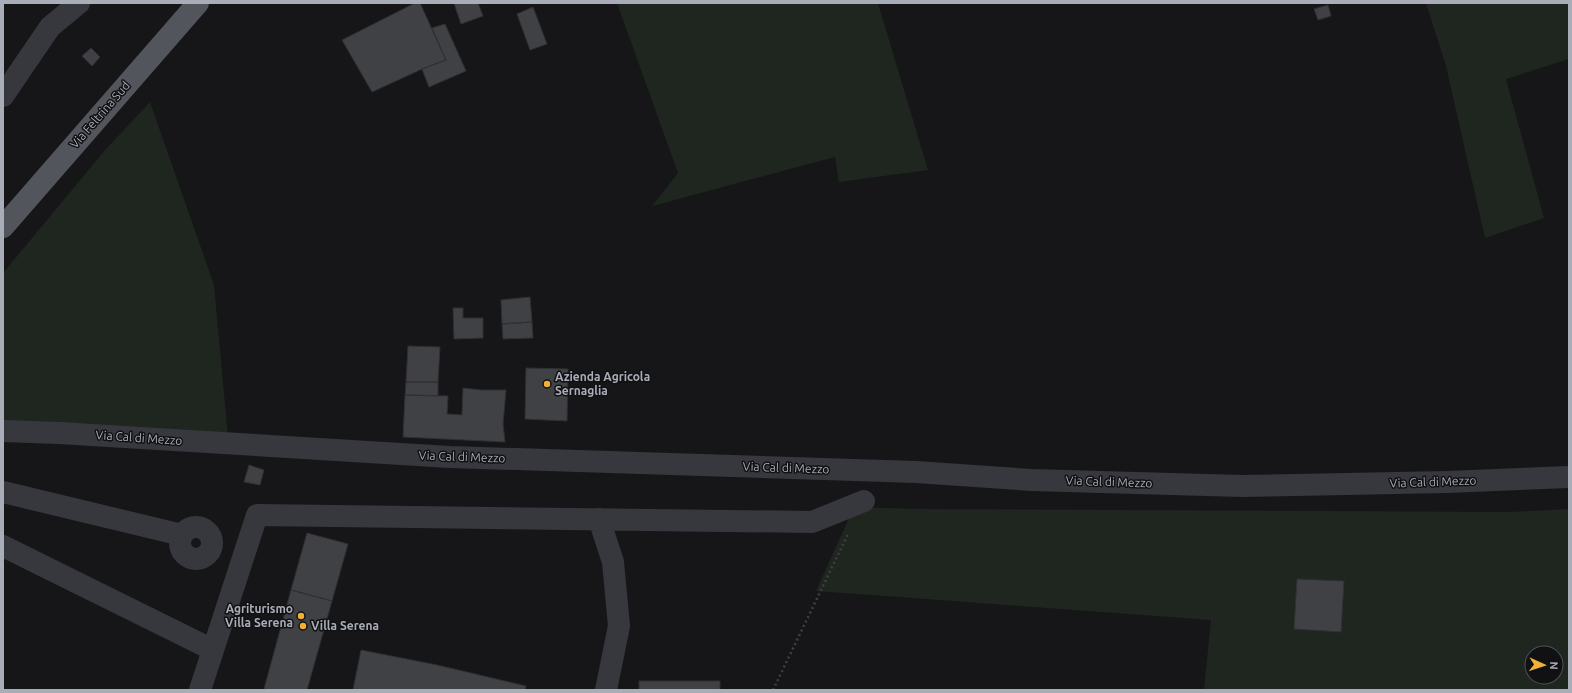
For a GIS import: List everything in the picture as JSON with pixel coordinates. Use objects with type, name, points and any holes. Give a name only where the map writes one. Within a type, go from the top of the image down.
[{"type":"main road","name":"Via Feltrina Sud","points":[[3,228],[198,3]]},
{"type":"street","points":[[3,96],[50,28],[79,3]]},
{"type":"street","name":"Via Cal di Mezzo","points":[[3,431],[59,433],[450,457],[916,472],[1031,480],[1242,486],[1447,482],[1569,477]]},
{"type":"street","points":[[3,492],[182,535],[190,528],[202,528],[210,535],[212,542],[210,551],[244,555]]},
{"type":"street","points":[[200,690],[257,515],[812,522],[864,501]]},
{"type":"street","points":[[599,520],[613,562],[619,626],[606,690]]},
{"type":"street","points":[[3,546],[213,650]]},
{"type":"path","points":[[773,690],[864,501]]},
{"type":"shaded area","points":[[617,3],[878,3],[928,170],[839,182],[835,157],[652,206],[678,173]]},
{"type":"shaded area","points":[[1426,3],[1569,3],[1569,59],[1506,79],[1544,218],[1485,238],[1446,66]]},
{"type":"shaded area","points":[[150,102],[214,285],[228,437],[3,424],[3,273],[106,149]]},
{"type":"shaded area","points":[[854,507],[917,509],[1509,512],[1569,509],[1569,690],[1204,690],[1211,620],[816,591]]},
{"type":"building","points":[[415,3],[420,3],[446,60],[422,69],[372,92],[342,40]]},
{"type":"building","points":[[454,3],[478,3],[483,16],[461,24]]},
{"type":"building","points":[[1328,5],[1331,16],[1318,20],[1314,9]]},
{"type":"building","points":[[533,7],[547,44],[530,50],[517,14]]},
{"type":"building","points":[[445,24],[466,71],[429,87],[422,69],[446,60],[432,28]]},
{"type":"building","points":[[91,48],[100,57],[92,66],[82,56]]},
{"type":"building","points":[[530,297],[532,322],[502,324],[501,300]]},
{"type":"building","points":[[453,308],[463,308],[463,318],[483,318],[483,338],[454,339]]},
{"type":"building","points":[[532,322],[533,338],[503,339],[502,324]]},
{"type":"building","points":[[408,346],[440,347],[438,382],[406,382]]},
{"type":"building","points":[[526,368],[568,369],[567,421],[525,419]]},
{"type":"building","points":[[406,382],[438,382],[438,396],[405,395]]},
{"type":"building","points":[[463,388],[506,390],[503,424],[505,442],[403,437],[405,395],[448,396],[447,414],[462,415]]},
{"type":"building","points":[[249,465],[264,470],[260,485],[244,482]]},
{"type":"building","points":[[307,533],[348,544],[332,601],[291,590]]},
{"type":"building","points":[[1297,579],[1344,581],[1341,632],[1294,629]]},
{"type":"building","name":"Villa Serena","points":[[291,590],[332,601],[307,690],[264,689]]},
{"type":"building","points":[[361,650],[437,665],[526,686],[525,690],[353,690]]},
{"type":"building","points":[[639,681],[720,681],[720,690],[639,690]]},
{"type":"place","name":"Azienda Agricola Sernaglia","points":[[547,384]]},
{"type":"place","name":"Agriturismo Villa Serena","points":[[301,616]]},
{"type":"place","name":"Villa Serena","points":[[303,626]]}]
